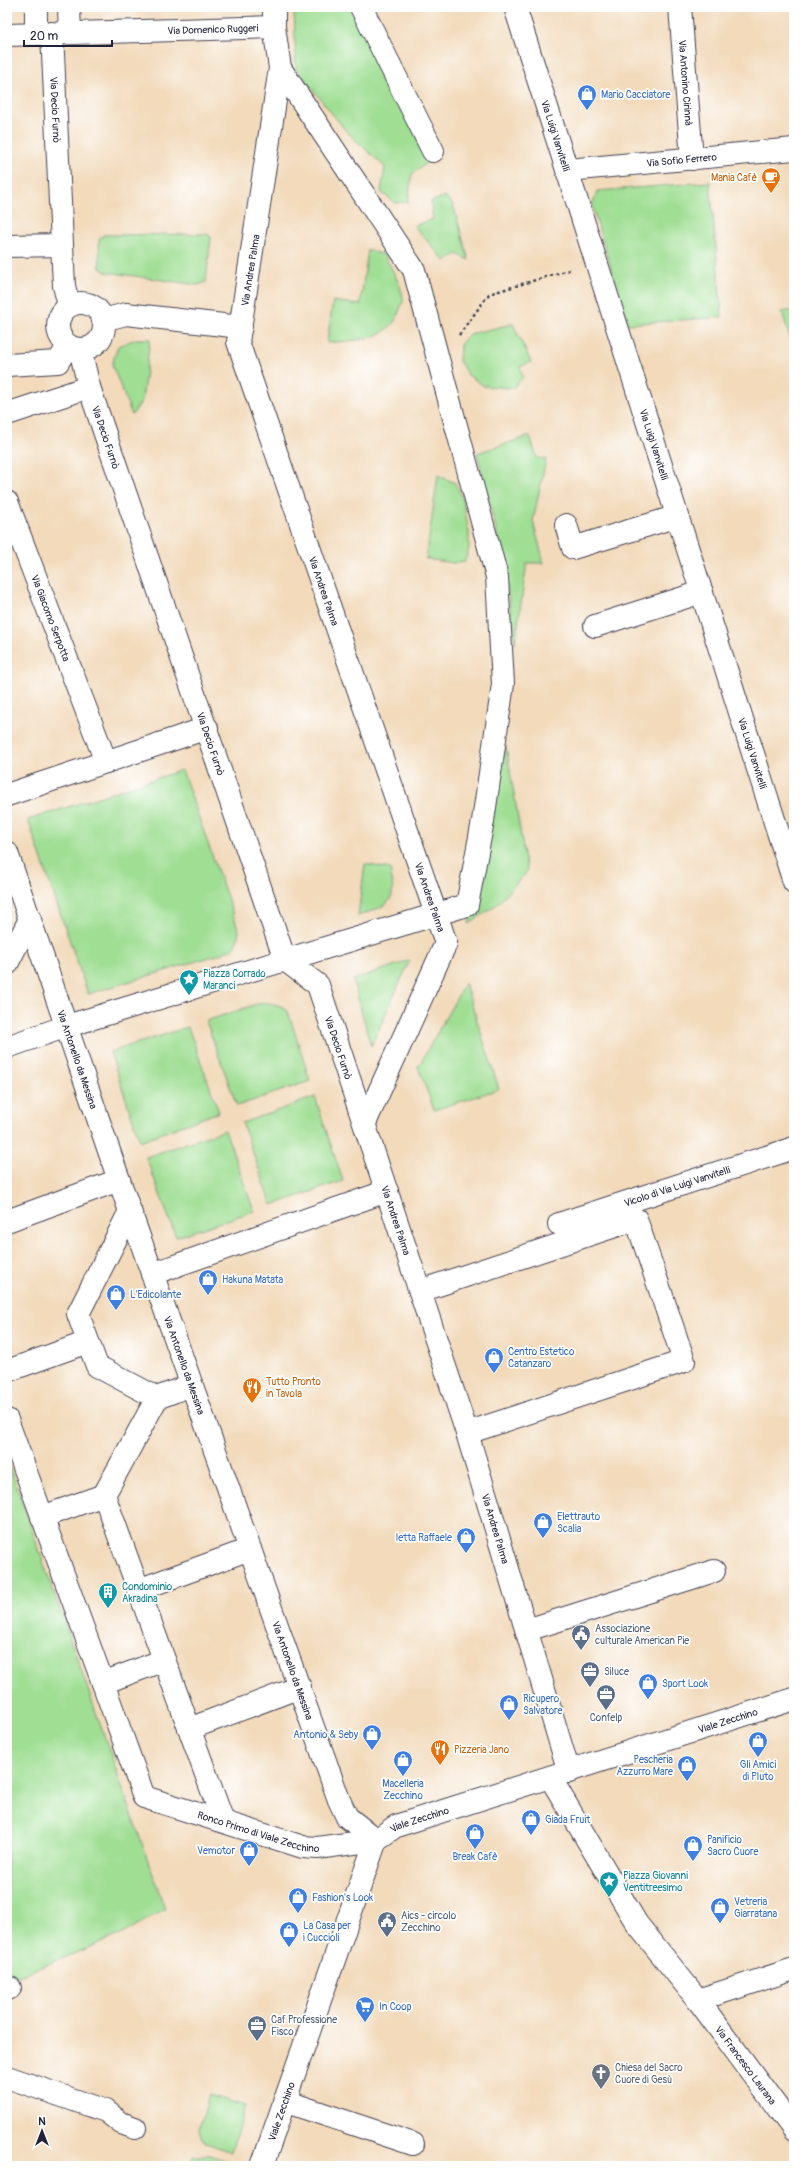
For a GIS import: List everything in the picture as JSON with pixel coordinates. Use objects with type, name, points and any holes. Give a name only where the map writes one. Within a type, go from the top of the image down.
[{"type":"street","points":[[36,7],[53,34],[69,7]]},
{"type":"street","points":[[361,7],[433,150]]},
{"type":"street","name":"Via Luigi Vanvitelli","points":[[515,7],[702,592],[789,848],[794,882]]},
{"type":"street","name":"Via Antonino Cirinnà","points":[[680,7],[692,159]]},
{"type":"street","name":"Via Domenico Ruggeri","points":[[7,35],[53,34],[274,17]]},
{"type":"street","name":"Via Andrea Palma","points":[[274,17],[280,68],[238,342],[446,943],[365,1123],[467,1433],[527,1630],[559,1775]]},
{"type":"street","name":"Via Decio Furnò","points":[[53,34],[64,286],[69,305]]},
{"type":"street","points":[[7,1047],[67,1026],[467,905],[483,822],[503,684],[497,577],[414,270],[280,68]]},
{"type":"street","name":"Via Sofio Ferrero","points":[[568,170],[794,149]]},
{"type":"street","points":[[7,246],[62,245]]},
{"type":"street","points":[[7,365],[58,362],[74,348],[92,346],[101,338],[103,332],[103,320],[93,306],[81,302],[69,305],[60,314],[57,325],[60,337],[74,348]]},
{"type":"street","points":[[103,320],[126,314],[241,327]]},
{"type":"street","name":"Via Decio Furnò","points":[[74,348],[89,387],[207,728],[285,960],[318,985],[365,1123]]},
{"type":"street","points":[[7,414],[89,387]]},
{"type":"street","name":"Via Giacomo Serpotta","points":[[7,502],[106,762]]},
{"type":"street","points":[[566,525],[573,548],[678,516]]},
{"type":"street","points":[[595,626],[702,592]]},
{"type":"street","points":[[7,795],[207,728]]},
{"type":"street","name":"Via Antonello da Messina","points":[[7,854],[191,1385],[347,1817],[376,1840]]},
{"type":"street","points":[[7,964],[30,919]]},
{"type":"street","name":"Vicolo di Via Luigi Vanvitelli","points":[[559,1224],[794,1148]]},
{"type":"street","points":[[7,1221],[119,1180]]},
{"type":"street","points":[[152,1274],[387,1191]]},
{"type":"street","points":[[130,1211],[78,1314],[97,1366],[157,1398]]},
{"type":"street","points":[[420,1291],[636,1219],[682,1353],[684,1361],[467,1433]]},
{"type":"street","points":[[7,1371],[88,1342]]},
{"type":"street","points":[[42,1517],[104,1495],[157,1398],[191,1385]]},
{"type":"street","points":[[7,1420],[102,1683],[164,1660]]},
{"type":"street","points":[[104,1495],[223,1821]]},
{"type":"street","points":[[138,1590],[250,1549]]},
{"type":"street","points":[[527,1630],[714,1571]]},
{"type":"street","name":"Ronco Primo di Viale Zecchino","points":[[102,1683],[144,1797],[303,1846],[317,1848],[376,1840]]},
{"type":"street","points":[[189,1730],[300,1687]]},
{"type":"street","name":"Viale Zecchino","points":[[262,2166],[376,1840],[396,1826],[794,1699]]},
{"type":"street","name":"Via Francesco Laurana","points":[[559,1775],[637,1924],[698,2000],[794,2130]]},
{"type":"street","points":[[698,2000],[794,1969]]},
{"type":"street","points":[[7,2077],[106,2111],[121,2123],[135,2128]]},
{"type":"street","points":[[284,2101],[413,2144]]},
{"type":"path","points":[[439,362],[489,294],[597,261]]},
{"type":"green space","points":[[294,7],[353,7],[429,161],[412,174],[408,202],[395,203],[381,192],[385,167],[347,132],[296,69]]},
{"type":"green space","points":[[710,182],[722,317],[628,324],[592,206],[597,191]]},
{"type":"green space","points":[[445,196],[453,205],[469,260],[457,254],[445,261],[414,226],[433,219],[431,202]]},
{"type":"green space","points":[[207,234],[211,237],[206,282],[198,285],[106,272],[100,268],[99,240],[103,235]]},
{"type":"green space","points":[[368,250],[384,255],[395,276],[403,298],[399,312],[394,322],[379,334],[359,340],[327,343],[333,301],[360,305]]},
{"type":"green space","points":[[794,310],[794,350],[782,312]]},
{"type":"green space","points":[[513,324],[531,362],[520,367],[523,377],[513,388],[484,386],[468,375],[459,361],[460,345],[469,334]]},
{"type":"green space","points":[[136,339],[150,339],[142,401],[132,415],[112,365],[118,346]]},
{"type":"green space","points":[[530,436],[537,458],[546,459],[533,521],[544,563],[527,563],[515,644],[503,558],[477,453]]},
{"type":"green space","points":[[438,475],[455,483],[462,496],[469,532],[469,549],[465,561],[454,563],[426,559]]},
{"type":"green space","points":[[506,746],[527,872],[495,906],[469,924]]},
{"type":"green space","points":[[182,770],[239,931],[237,941],[233,947],[217,955],[88,994],[28,820]]},
{"type":"green space","points":[[365,864],[390,869],[393,890],[388,902],[383,906],[358,916]]},
{"type":"green space","points":[[410,960],[371,1046],[353,980]]},
{"type":"green space","points":[[465,983],[499,1089],[434,1110],[418,1067]]},
{"type":"green space","points":[[270,1003],[281,1006],[288,1011],[310,1081],[237,1106],[206,1021],[257,1004]]},
{"type":"green space","points":[[188,1027],[219,1112],[140,1141],[110,1052]]},
{"type":"green space","points":[[315,1097],[343,1181],[272,1205],[242,1123]]},
{"type":"green space","points":[[225,1130],[254,1211],[176,1237],[146,1157]]},
{"type":"green space","points":[[7,1459],[165,1909],[122,1934],[7,1981]]},
{"type":"green space","points":[[209,2095],[245,2106],[231,2152],[206,2143],[199,2129]]},
{"type":"green space","points":[[194,2155],[209,2155],[228,2161],[227,2166],[190,2166]]},
{"type":"place","name":"Mario Cacciatore","points":[[587,111]]},
{"type":"place","name":"Mania Cafè","points":[[771,194]]},
{"type":"place","name":"Piazza Corrado Maranci","points":[[189,996]]},
{"type":"place","name":"Hakuna Matata","points":[[208,1296]]},
{"type":"place","name":"L'Edicolante","points":[[116,1311]]},
{"type":"place","name":"Centro Estetico Catanzaro","points":[[494,1374]]},
{"type":"place","name":"Tutto Pronto in Tavola","points":[[252,1404]]},
{"type":"place","name":"Elettrauto Scalia","points":[[543,1539]]},
{"type":"place","name":"Ietta Raffaele","points":[[466,1554]]},
{"type":"place","name":"Condominio Akradina","points":[[108,1609]]},
{"type":"place","name":"Associazione culturale American Pie","points":[[581,1651]]},
{"type":"place","name":"Siluce","points":[[590,1688]]},
{"type":"place","name":"Sport Look","points":[[648,1700]]},
{"type":"place","name":"Confelp","points":[[606,1711]]},
{"type":"place","name":"Ricupero Salvatore","points":[[509,1721]]},
{"type":"place","name":"Antonio & Seby","points":[[372,1751]]},
{"type":"place","name":"Gli Amici di Pluto","points":[[758,1758]]},
{"type":"place","name":"Pizzeria Jano","points":[[440,1766]]},
{"type":"place","name":"Macelleria Zecchino","points":[[403,1777]]},
{"type":"place","name":"Pescheria Azzurro Mare","points":[[687,1782]]},
{"type":"place","name":"Giada Fruit","points":[[531,1836]]},
{"type":"place","name":"Break Cafè","points":[[475,1850]]},
{"type":"place","name":"Panificio Sacro Cuore","points":[[693,1862]]},
{"type":"place","name":"Vemotor","points":[[249,1867]]},
{"type":"place","name":"Piazza Giovanni Ventitreesimo","points":[[609,1898]]},
{"type":"place","name":"Fashion's Look","points":[[298,1914]]},
{"type":"place","name":"Vetreria Giarratana","points":[[720,1924]]},
{"type":"place","name":"Aics - circolo Zecchino","points":[[387,1938]]},
{"type":"place","name":"La Casa per i Cuccioli","points":[[289,1948]]},
{"type":"place","name":"In Coop","points":[[365,2023]]},
{"type":"place","name":"Caf Professione Fisco","points":[[257,2042]]},
{"type":"place","name":"Chiesa del Sacro Cuore di Gesù","points":[[601,2090]]}]
